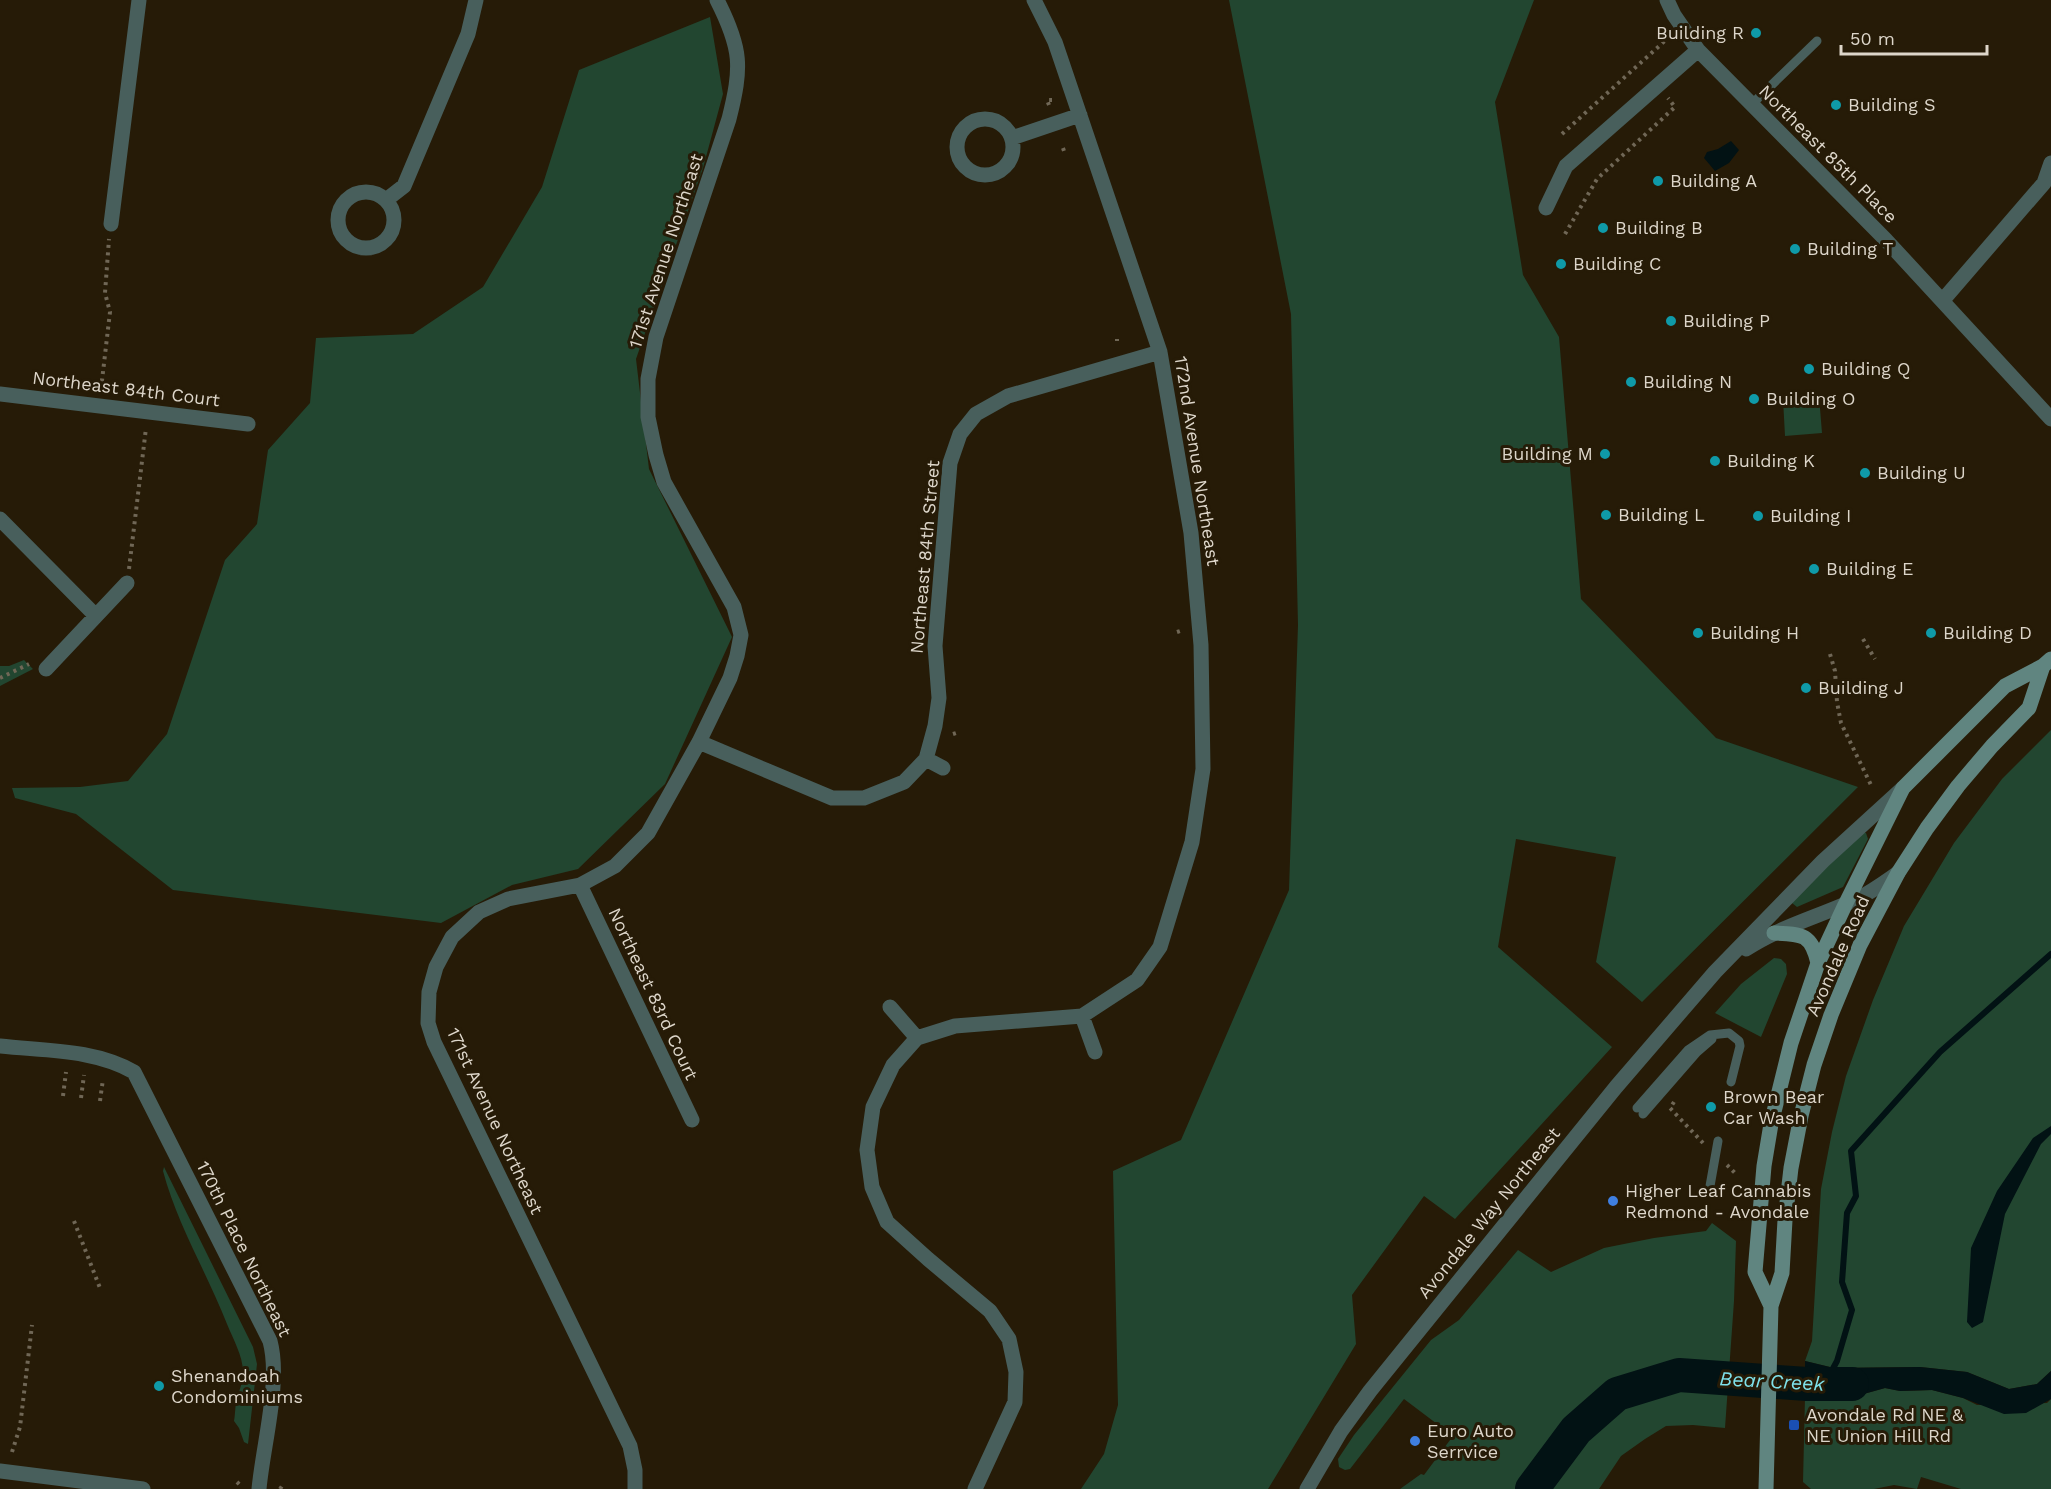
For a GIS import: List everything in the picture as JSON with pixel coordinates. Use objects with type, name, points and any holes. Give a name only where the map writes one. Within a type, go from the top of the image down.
[{"type":"main road","name":"Avondale Road","points":[[1771,1306],[1755,1272],[1764,1166],[1780,1083],[1818,963],[1903,788],[2005,686],[2047,662]]},
{"type":"main road","name":"Avondale Road","points":[[1766,1489],[1771,1306],[1782,1273],[1791,1168],[1814,1065],[1850,966],[1898,873],[1958,786],[2029,708],[2047,662]]},
{"type":"main road","points":[[1774,933],[1803,936],[1809,940],[1815,949],[1818,963]]},
{"type":"street","points":[[111,224],[139,0]]},
{"type":"street","points":[[386,200],[404,186],[468,34],[476,0]]},
{"type":"street","name":"171st Avenue Northeast","points":[[635,1489],[635,1470],[630,1446],[434,1042],[429,1023],[429,992],[436,967],[452,937],[479,912],[508,899],[580,885],[615,866],[648,833],[699,742],[730,678],[737,656],[741,635],[734,607],[664,482],[648,417],[648,379],[656,337],[729,119],[738,85],[738,54],[730,26],[717,0]]},
{"type":"street","name":"172nd Avenue Northeast","points":[[917,1038],[955,1026],[1082,1016],[1137,980],[1160,947],[1192,842],[1203,769],[1201,645],[1191,533],[1160,352],[1055,42],[1034,0]]},
{"type":"street","name":"Northeast 85th Place","points":[[1667,0],[1674,15],[1698,50],[1886,240],[2051,419]]},
{"type":"street","points":[[1546,208],[1566,166],[1698,50]]},
{"type":"street","points":[[1012,138],[1080,116]]},
{"type":"street","points":[[1943,300],[2044,183],[2051,163]]},
{"type":"street","name":"Northeast 84th Street","points":[[699,742],[832,798],[864,798],[904,782],[926,759],[935,726],[939,698],[935,646],[950,463],[960,434],[976,414],[1008,396],[1160,352]]},
{"type":"street","name":"Northeast 84th Court","points":[[0,394],[248,423]]},
{"type":"street","points":[[0,519],[95,615]]},
{"type":"street","points":[[46,669],[127,583]]},
{"type":"street","points":[[926,759],[943,768]]},
{"type":"street","name":"Avondale Way Northeast","points":[[1306,1489],[1341,1431],[1376,1384],[1616,1087],[1715,972],[1823,861],[1903,788]]},
{"type":"street","name":"Avondale Way Northeast","points":[[1715,972],[1761,939],[1875,890],[1898,873]]},
{"type":"street","name":"Northeast 83rd Court","points":[[580,885],[692,1120]]},
{"type":"street","points":[[890,1006],[917,1038],[893,1065],[873,1107],[867,1150],[872,1187],[887,1221],[990,1311],[1009,1339],[1016,1372],[1015,1402],[975,1489]]},
{"type":"street","points":[[1082,1016],[1095,1052]]},
{"type":"street","name":"170th Place Northeast","points":[[0,1046],[100,1057],[117,1062],[134,1072],[270,1341],[273,1352],[273,1383],[259,1489]]},
{"type":"street","points":[[0,1471],[143,1489]]},
{"type":"street","points":[[14,1489],[16,1473]]},
{"type":"lane","points":[[1752,104],[1817,41]]},
{"type":"lane","points":[[1640,1111],[1697,1052],[1712,1039],[1729,1033],[1739,1041],[1740,1047],[1731,1082]]},
{"type":"lane","points":[[1710,1186],[1718,1142]]},
{"type":"path","points":[[1563,134],[1668,38]]},
{"type":"path","points":[[1565,234],[1597,179],[1675,107],[1666,95]]},
{"type":"path","points":[[1049,105],[1047,100],[1052,100]]},
{"type":"path","points":[[1063,148],[1065,154]]},
{"type":"path","points":[[99,406],[110,312],[105,293],[106,258],[111,224]]},
{"type":"path","points":[[130,563],[146,427]]},
{"type":"path","points":[[1863,639],[1875,659]]},
{"type":"path","points":[[1830,654],[1836,671],[1837,702],[1841,723],[1872,787]]},
{"type":"path","points":[[0,678],[29,664]]},
{"type":"path","points":[[63,1096],[66,1072]]},
{"type":"path","points":[[81,1098],[84,1074]]},
{"type":"path","points":[[100,1101],[103,1079]]},
{"type":"path","points":[[1677,1099],[1670,1108],[1708,1148]]},
{"type":"path","points":[[74,1221],[100,1288]]},
{"type":"path","points":[[12,1452],[20,1427],[32,1325]]},
{"type":"green space","points":[[1229,0],[1534,0],[1495,102],[1523,275],[1559,337],[1581,599],[1716,738],[1858,787],[1642,1002],[1596,962],[1616,857],[1516,839],[1498,947],[1612,1047],[1455,1219],[1424,1196],[1352,1295],[1356,1344],[1268,1489],[1081,1489],[1104,1454],[1118,1405],[1113,1171],[1181,1140],[1289,890],[1298,625],[1291,314]]},
{"type":"green space","points":[[710,17],[723,94],[703,168],[636,359],[649,469],[732,637],[665,784],[578,869],[512,885],[441,923],[173,890],[76,814],[15,798],[12,788],[80,787],[128,781],[167,734],[225,560],[257,524],[268,450],[310,403],[316,338],[413,334],[483,287],[542,187],[579,70]]},
{"type":"green space","points":[[1819,396],[1822,433],[1785,436],[1783,399]]},
{"type":"green space","points":[[24,660],[33,669],[0,686],[0,666],[9,666]]},
{"type":"green space","points":[[2051,730],[2051,1371],[2037,1384],[2009,1389],[1967,1372],[1920,1367],[1834,1368],[1805,1361],[1812,1341],[1821,1189],[1846,1076],[1873,1000],[1904,926],[1954,843],[2002,779]]},
{"type":"green space","points":[[1861,833],[1866,833],[1868,839],[1843,887],[1797,907],[1792,903],[1793,897]]},
{"type":"green space","points":[[1774,958],[1781,959],[1786,964],[1787,974],[1761,1037],[1715,1013],[1741,984]]},
{"type":"green space","points":[[164,1167],[253,1347],[257,1364],[248,1444],[244,1442],[234,1421],[243,1376],[240,1354],[176,1210],[163,1171]]},
{"type":"green space","points":[[1712,1223],[1736,1241],[1725,1428],[1693,1425],[1666,1426],[1621,1456],[1599,1489],[1400,1489],[1421,1474],[1424,1475],[1453,1436],[1404,1399],[1350,1469],[1345,1470],[1339,1467],[1338,1459],[1354,1435],[1431,1340],[1459,1320],[1518,1250],[1551,1272],[1604,1248],[1706,1231]]},
{"type":"green space","points":[[1885,1388],[1900,1391],[1932,1390],[1963,1398],[1977,1405],[2047,1403],[2051,1399],[2051,1489],[1961,1489],[1921,1477],[1917,1489],[1894,1485],[1874,1489],[1811,1489],[1803,1482],[1805,1397],[1828,1395],[1842,1400]]},
{"type":"shaded area","points":[[1731,141],[1739,150],[1729,163],[1715,171],[1704,158],[1707,152],[1718,149]]},
{"type":"shaded area","points":[[2051,1126],[2051,1134],[2041,1144],[2005,1214],[1983,1322],[1972,1328],[1967,1322],[1971,1248],[1997,1191],[2033,1138]]},
{"type":"shaded area","points":[[1805,1361],[1834,1368],[1920,1367],[1967,1372],[2009,1389],[2037,1384],[2051,1371],[2051,1399],[2026,1413],[2004,1414],[1963,1398],[1932,1390],[1900,1391],[1885,1388],[1842,1400],[1828,1395],[1805,1397]]},
{"type":"waterway","points":[[1830,1374],[1837,1361],[1852,1310],[1842,1282],[1847,1213],[1856,1196],[1851,1151],[1940,1052],[2051,954]]},
{"type":"waterway","name":"Bear Creek","points":[[1532,1489],[1576,1430],[1617,1394],[1679,1375],[1807,1384],[1852,1384]]},
{"type":"place","name":"Building R","points":[[1756,33]]},
{"type":"place","name":"Building S","points":[[1836,105]]},
{"type":"place","name":"Building A","points":[[1658,181]]},
{"type":"place","name":"Building B","points":[[1603,228]]},
{"type":"place","name":"Building T","points":[[1795,249]]},
{"type":"place","name":"Building C","points":[[1561,264]]},
{"type":"place","name":"Building P","points":[[1671,321]]},
{"type":"place","name":"Building Q","points":[[1809,369]]},
{"type":"place","name":"Building N","points":[[1631,382]]},
{"type":"place","name":"Building O","points":[[1754,399]]},
{"type":"place","name":"Building M","points":[[1605,454]]},
{"type":"place","name":"Building K","points":[[1715,461]]},
{"type":"place","name":"Building U","points":[[1865,473]]},
{"type":"place","name":"Building L","points":[[1606,515]]},
{"type":"place","name":"Building I","points":[[1758,516]]},
{"type":"place","name":"Building E","points":[[1814,569]]},
{"type":"place","name":"Building H","points":[[1698,633]]},
{"type":"place","name":"Building D","points":[[1931,633]]},
{"type":"place","name":"Building J","points":[[1806,688]]},
{"type":"place","name":"Brown Bear Car Wash","points":[[1711,1107]]},
{"type":"place","name":"Higher Leaf Cannabis Redmond - Avondale","points":[[1613,1201]]},
{"type":"place","name":"Shenandoah Condominiums","points":[[159,1386]]},
{"type":"place","name":"Avondale Rd NE & NE Union Hill Rd","points":[[1794,1425]]},
{"type":"place","name":"Euro Auto Serrvice","points":[[1415,1441]]}]
